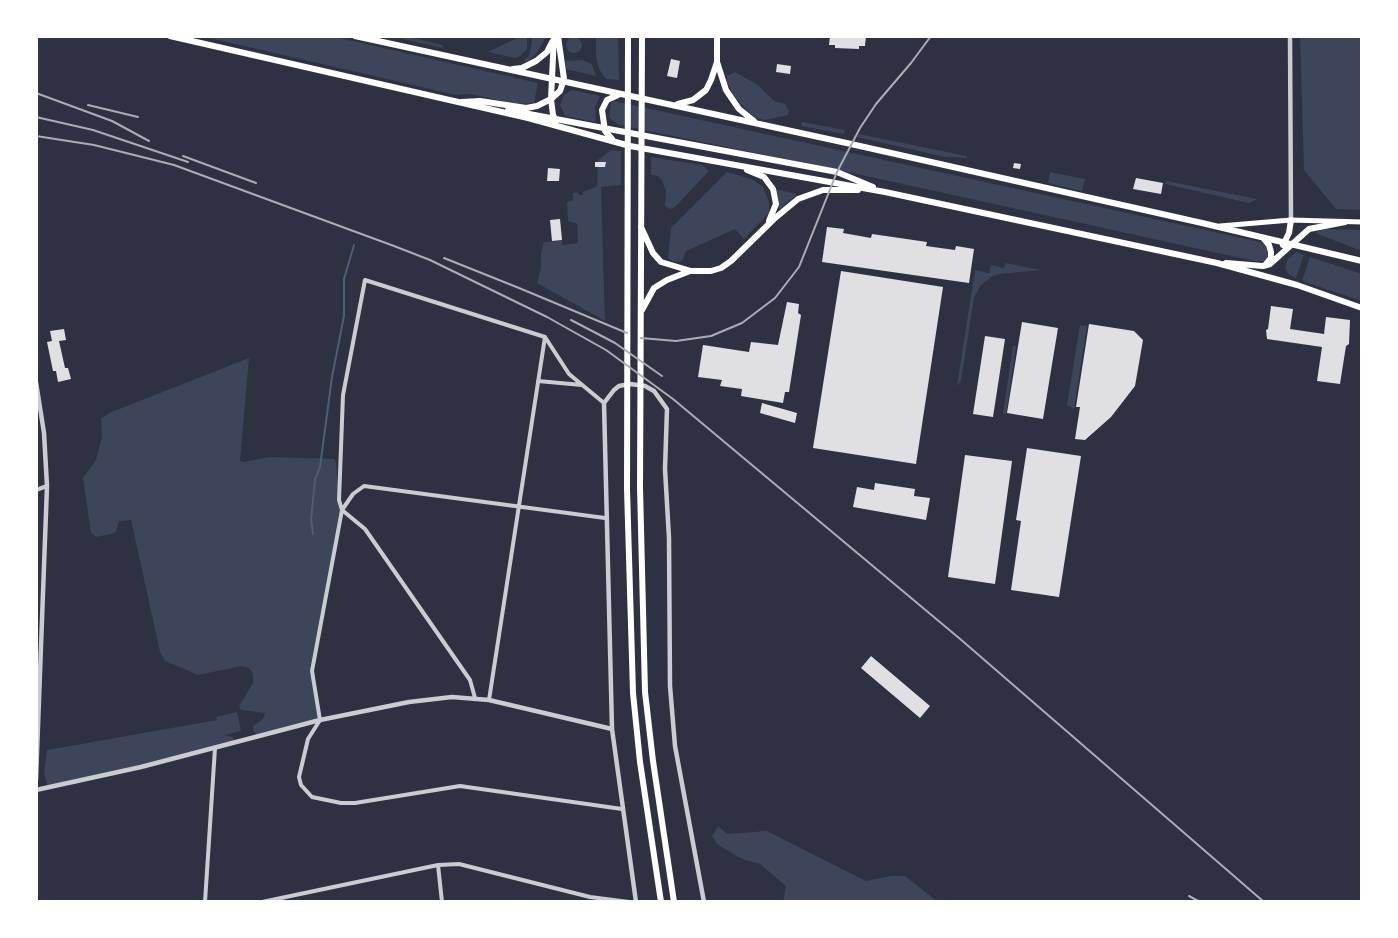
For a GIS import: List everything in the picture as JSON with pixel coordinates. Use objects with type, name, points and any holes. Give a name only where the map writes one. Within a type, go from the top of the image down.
[{"type":"main road","points":[[170,36],[650,150],[885,192],[1216,263],[1297,285],[1362,308]]},
{"type":"main road","points":[[355,36],[760,124],[1362,261]]},
{"type":"main road","points":[[459,103],[480,101],[526,108],[537,106],[553,98],[564,82],[555,36]]},
{"type":"main road","points":[[555,36],[553,98],[557,119],[565,128]]},
{"type":"main road","points":[[499,68],[517,69],[536,61],[549,48],[555,36]]},
{"type":"main road","points":[[628,36],[627,489],[633,693],[640,762],[661,902]]},
{"type":"main road","points":[[642,36],[640,487],[645,692],[674,902]]},
{"type":"main road","points":[[717,36],[717,62],[723,84],[732,100],[746,116],[760,124]]},
{"type":"main road","points":[[670,105],[689,102],[703,93],[711,80],[717,62]]},
{"type":"main road","points":[[619,95],[604,103],[602,117],[608,136],[620,143]]},
{"type":"main road","points":[[459,103],[477,103],[837,172],[885,192]]},
{"type":"main road","points":[[602,117],[606,123],[617,130]]},
{"type":"main road","points":[[715,160],[756,173],[767,180],[774,193],[776,204],[766,226]]},
{"type":"main road","points":[[640,226],[653,253],[661,262],[691,271],[711,271],[726,265],[794,202],[816,191],[835,189],[885,192]]},
{"type":"main road","points":[[1288,244],[1291,220]]},
{"type":"main road","points":[[1213,226],[1291,220],[1362,222]]},
{"type":"main road","points":[[1216,263],[1263,266],[1270,264],[1288,244],[1312,227],[1345,222]]},
{"type":"main road","points":[[1263,238],[1271,252],[1269,261],[1263,266]]},
{"type":"main road","points":[[641,313],[654,288],[667,280],[691,271]]},
{"type":"street","points":[[1290,36],[1291,220]]},
{"type":"street","points":[[475,698],[470,680],[365,530],[342,510],[339,500],[343,395],[365,280],[545,337],[569,374],[603,403]]},
{"type":"street","points":[[489,700],[545,337]]},
{"type":"street","points":[[538,381],[582,385]]},
{"type":"street","points":[[36,382],[45,443],[47,486],[36,780]]},
{"type":"street","points":[[636,902],[612,729],[603,403],[619,386],[634,384],[654,391],[667,409],[665,469],[669,538],[672,706],[679,768],[704,902]]},
{"type":"street","points":[[36,444],[45,443]]},
{"type":"street","points":[[36,490],[47,486]]},
{"type":"street","points":[[605,518],[363,486],[352,494],[342,510],[312,671],[320,720],[308,739],[299,777],[305,791],[312,797],[326,801],[355,803],[460,786],[622,809]]},
{"type":"street","points":[[36,790],[141,767],[320,720],[409,702],[452,697],[489,700],[612,729]]},
{"type":"street","points":[[205,902],[215,748]]},
{"type":"street","points":[[262,902],[438,865],[459,864],[591,897],[629,902]]},
{"type":"street","points":[[438,865],[442,902]]},
{"type":"shaded area","points":[[201,36],[331,36],[538,83],[534,103],[516,104],[470,94],[456,95]]},
{"type":"shaded area","points":[[389,36],[405,36],[442,45],[443,48]]},
{"type":"shaded area","points":[[521,36],[527,36],[527,49],[520,56],[515,58],[488,52]]},
{"type":"shaded area","points":[[533,36],[545,36],[545,39],[536,54],[528,61],[523,61],[529,56]]},
{"type":"shaded area","points":[[596,36],[618,36],[619,80],[606,79],[599,69],[596,57]]},
{"type":"shaded area","points":[[1300,36],[1362,36],[1362,210],[1336,209],[1304,170]]},
{"type":"shaded area","points":[[571,37],[577,37],[582,45],[580,51],[571,53],[566,48],[566,42]]},
{"type":"shaded area","points":[[582,60],[592,64],[596,76],[566,69],[565,61]]},
{"type":"shaded area","points":[[735,72],[758,85],[774,101],[785,104],[789,111],[788,115],[765,120],[756,118],[747,111],[735,97],[727,82],[727,76]]},
{"type":"shaded area","points":[[572,90],[600,96],[595,108],[596,122],[565,116],[560,105],[564,95]]},
{"type":"shaded area","points":[[614,101],[1260,242],[1268,248],[1269,256],[1263,261],[1254,261],[839,170],[619,125],[609,117],[611,103]]},
{"type":"shaded area","points":[[802,122],[845,130],[844,134],[801,126]]},
{"type":"shaded area","points":[[859,134],[967,156],[967,158],[945,157],[857,137]]},
{"type":"shaded area","points":[[611,150],[621,151],[621,185],[601,187],[605,321],[537,283],[544,242],[562,241],[562,245],[578,243],[577,224],[568,221],[567,202],[573,200],[573,193],[578,192],[579,195],[583,195],[583,192],[597,186],[598,160]]},
{"type":"shaded area","points":[[651,157],[702,165],[709,171],[672,209],[665,206],[666,191],[662,180],[658,176],[651,175]]},
{"type":"shaded area","points":[[727,172],[754,180],[763,187],[769,202],[769,212],[744,239],[735,229],[686,251],[682,261],[671,260],[668,258],[671,228]]},
{"type":"shaded area","points":[[1050,172],[1085,179],[1082,191],[1048,183]]},
{"type":"shaded area","points":[[1166,181],[1257,199],[1249,203],[1165,184]]},
{"type":"shaded area","points":[[775,189],[797,194],[780,209]]},
{"type":"shaded area","points":[[1324,229],[1362,230],[1362,251],[1315,233]]},
{"type":"shaded area","points":[[1296,252],[1304,255],[1296,278],[1288,274],[1285,267],[1288,259]]},
{"type":"shaded area","points":[[1310,257],[1362,274],[1362,301],[1302,281]]},
{"type":"shaded area","points":[[1006,263],[1040,270],[999,274],[980,286],[974,298],[961,381],[957,386],[975,270],[989,273],[991,265],[1004,268]]},
{"type":"shaded area","points":[[1080,325],[1087,326],[1074,409],[1067,405]]},
{"type":"shaded area","points":[[1013,346],[1016,346],[1006,414],[1003,413]]},
{"type":"shaded area","points":[[249,358],[240,461],[269,457],[334,459],[342,510],[312,671],[320,720],[260,737],[254,732],[253,726],[263,719],[265,713],[241,710],[239,706],[253,683],[253,674],[249,668],[242,666],[198,675],[165,661],[160,652],[131,520],[119,521],[116,532],[111,534],[96,537],[91,533],[83,478],[96,460],[102,437],[101,419],[109,413]]},
{"type":"shaded area","points":[[237,712],[241,731],[225,735],[233,737],[235,743],[48,788],[44,773],[47,750],[217,720],[216,717]]},
{"type":"shaded area","points":[[718,826],[727,834],[767,831],[866,881],[905,876],[938,902],[783,902],[786,886],[760,864],[742,859],[717,844],[712,836]]},
{"type":"building","points":[[830,36],[866,36],[865,46],[859,46],[859,49],[835,48],[835,45],[829,45]]},
{"type":"building","points":[[671,59],[680,61],[677,78],[667,76]]},
{"type":"building","points":[[777,64],[791,66],[790,74],[776,72]]},
{"type":"building","points":[[595,162],[606,162],[605,167],[595,167]]},
{"type":"building","points":[[1014,163],[1021,164],[1020,169],[1013,168]]},
{"type":"building","points":[[548,168],[560,169],[559,181],[547,181]]},
{"type":"building","points":[[1136,178],[1163,183],[1161,194],[1133,189]]},
{"type":"building","points":[[560,219],[562,240],[552,241],[550,220]]},
{"type":"building","points":[[827,227],[844,229],[843,233],[871,238],[872,234],[927,242],[926,246],[955,250],[956,246],[974,249],[969,283],[822,262]]},
{"type":"building","points":[[841,271],[943,287],[916,464],[813,448]]},
{"type":"building","points":[[787,302],[799,304],[798,313],[801,315],[789,392],[785,392],[783,403],[741,396],[742,389],[720,386],[722,380],[698,377],[703,345],[749,352],[751,342],[778,345]]},
{"type":"building","points":[[1271,306],[1293,309],[1290,329],[1324,334],[1326,317],[1350,320],[1349,344],[1346,346],[1340,384],[1317,381],[1322,347],[1267,339],[1266,330]]},
{"type":"building","points":[[1022,322],[1058,328],[1043,419],[1007,413]]},
{"type":"building","points":[[1089,324],[1134,331],[1143,340],[1135,386],[1111,417],[1085,440],[1075,439],[1080,407],[1076,407]]},
{"type":"building","points":[[64,329],[66,340],[59,341],[65,368],[68,368],[71,379],[58,382],[56,371],[53,371],[47,342],[52,341],[50,331]]},
{"type":"building","points":[[985,336],[1005,339],[993,417],[973,414]]},
{"type":"building","points":[[762,403],[797,413],[795,423],[760,413]]},
{"type":"building","points":[[1027,448],[1081,456],[1059,597],[1011,590],[1021,521],[1016,520]]},
{"type":"building","points":[[965,455],[1012,461],[995,584],[948,577]]},
{"type":"building","points":[[875,483],[915,489],[914,496],[930,498],[926,520],[853,507],[857,487],[874,490]]},
{"type":"building","points":[[871,656],[930,706],[920,718],[861,668]]},
{"type":"waterway","points":[[313,534],[311,520],[315,480],[320,467],[332,377],[344,316],[344,279],[354,245]]},
{"type":"railway","points":[[641,338],[676,341],[711,336],[742,323],[775,298],[799,267],[837,172],[860,128],[876,104],[931,36]]},
{"type":"railway","points":[[36,93],[112,121],[149,141]]},
{"type":"railway","points":[[88,105],[138,117]]},
{"type":"railway","points":[[36,117],[93,130],[188,162]]},
{"type":"railway","points":[[36,136],[94,145],[174,165],[394,246],[430,260],[547,317],[606,350],[673,399],[959,638],[1264,902]]},
{"type":"railway","points":[[183,156],[256,183]]},
{"type":"railway","points":[[444,258],[627,333]]},
{"type":"railway","points":[[571,320],[615,343],[662,376]]},
{"type":"railway","points":[[1189,896],[1200,902]]}]
